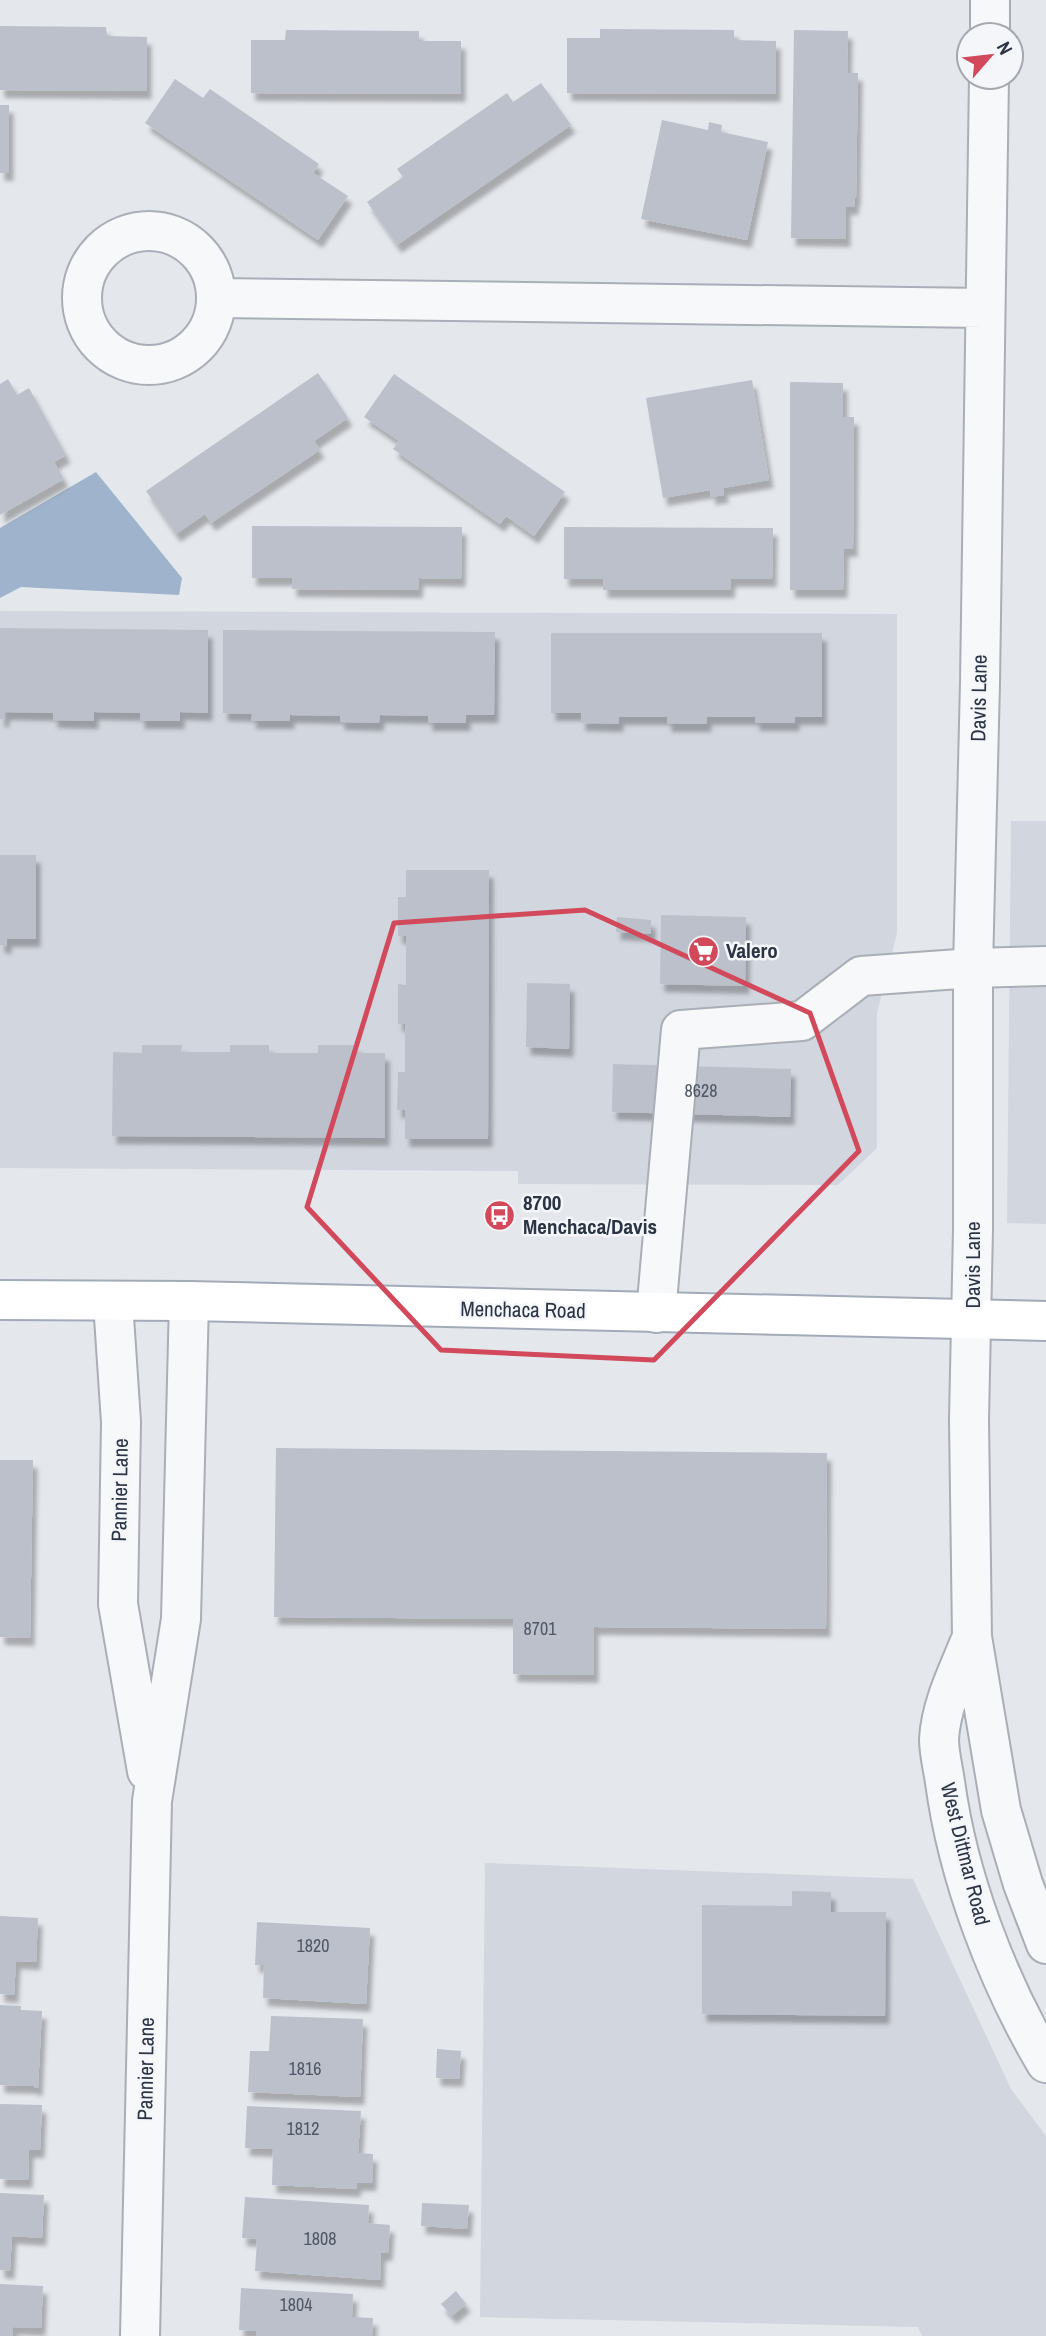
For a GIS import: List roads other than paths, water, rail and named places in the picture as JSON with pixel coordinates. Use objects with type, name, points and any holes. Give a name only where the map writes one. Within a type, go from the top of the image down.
[{"type":"main road","name":"Menchaca Road","points":[[0,1300],[189,1301],[1046,1321]]},
{"type":"street","points":[[990,0],[990,21]]},
{"type":"street","name":"Davis Lane","points":[[972,1320],[973,968],[989,91]]},
{"type":"street","points":[[218,298],[984,308]]},
{"type":"street","points":[[656,1313],[681,1030],[802,1021],[861,976],[1046,966]]},
{"type":"street","name":"Pannier Lane","points":[[140,2336],[152,1801],[181,1619],[189,1301]]},
{"type":"street","name":"Pannier Lane","points":[[113,1302],[121,1422],[118,1604],[152,1801]]},
{"type":"street","name":"West Dittmar Road","points":[[972,1320],[969,1420],[972,1637],[1001,1810],[1023,1884],[1046,1944]]},
{"type":"street","name":"West Dittmar Road","points":[[972,1637],[949,1692],[939,1739],[947,1797],[959,1849],[984,1932],[1026,2029],[1046,2063]]},
{"type":"water","points":[[96,472],[182,578],[179,595],[21,587],[0,598],[0,528]]},
{"type":"place","name":"Valero","points":[[703,951]]},
{"type":"place","name":"8700 Menchaca/Davis","points":[[500,1215]]}]
